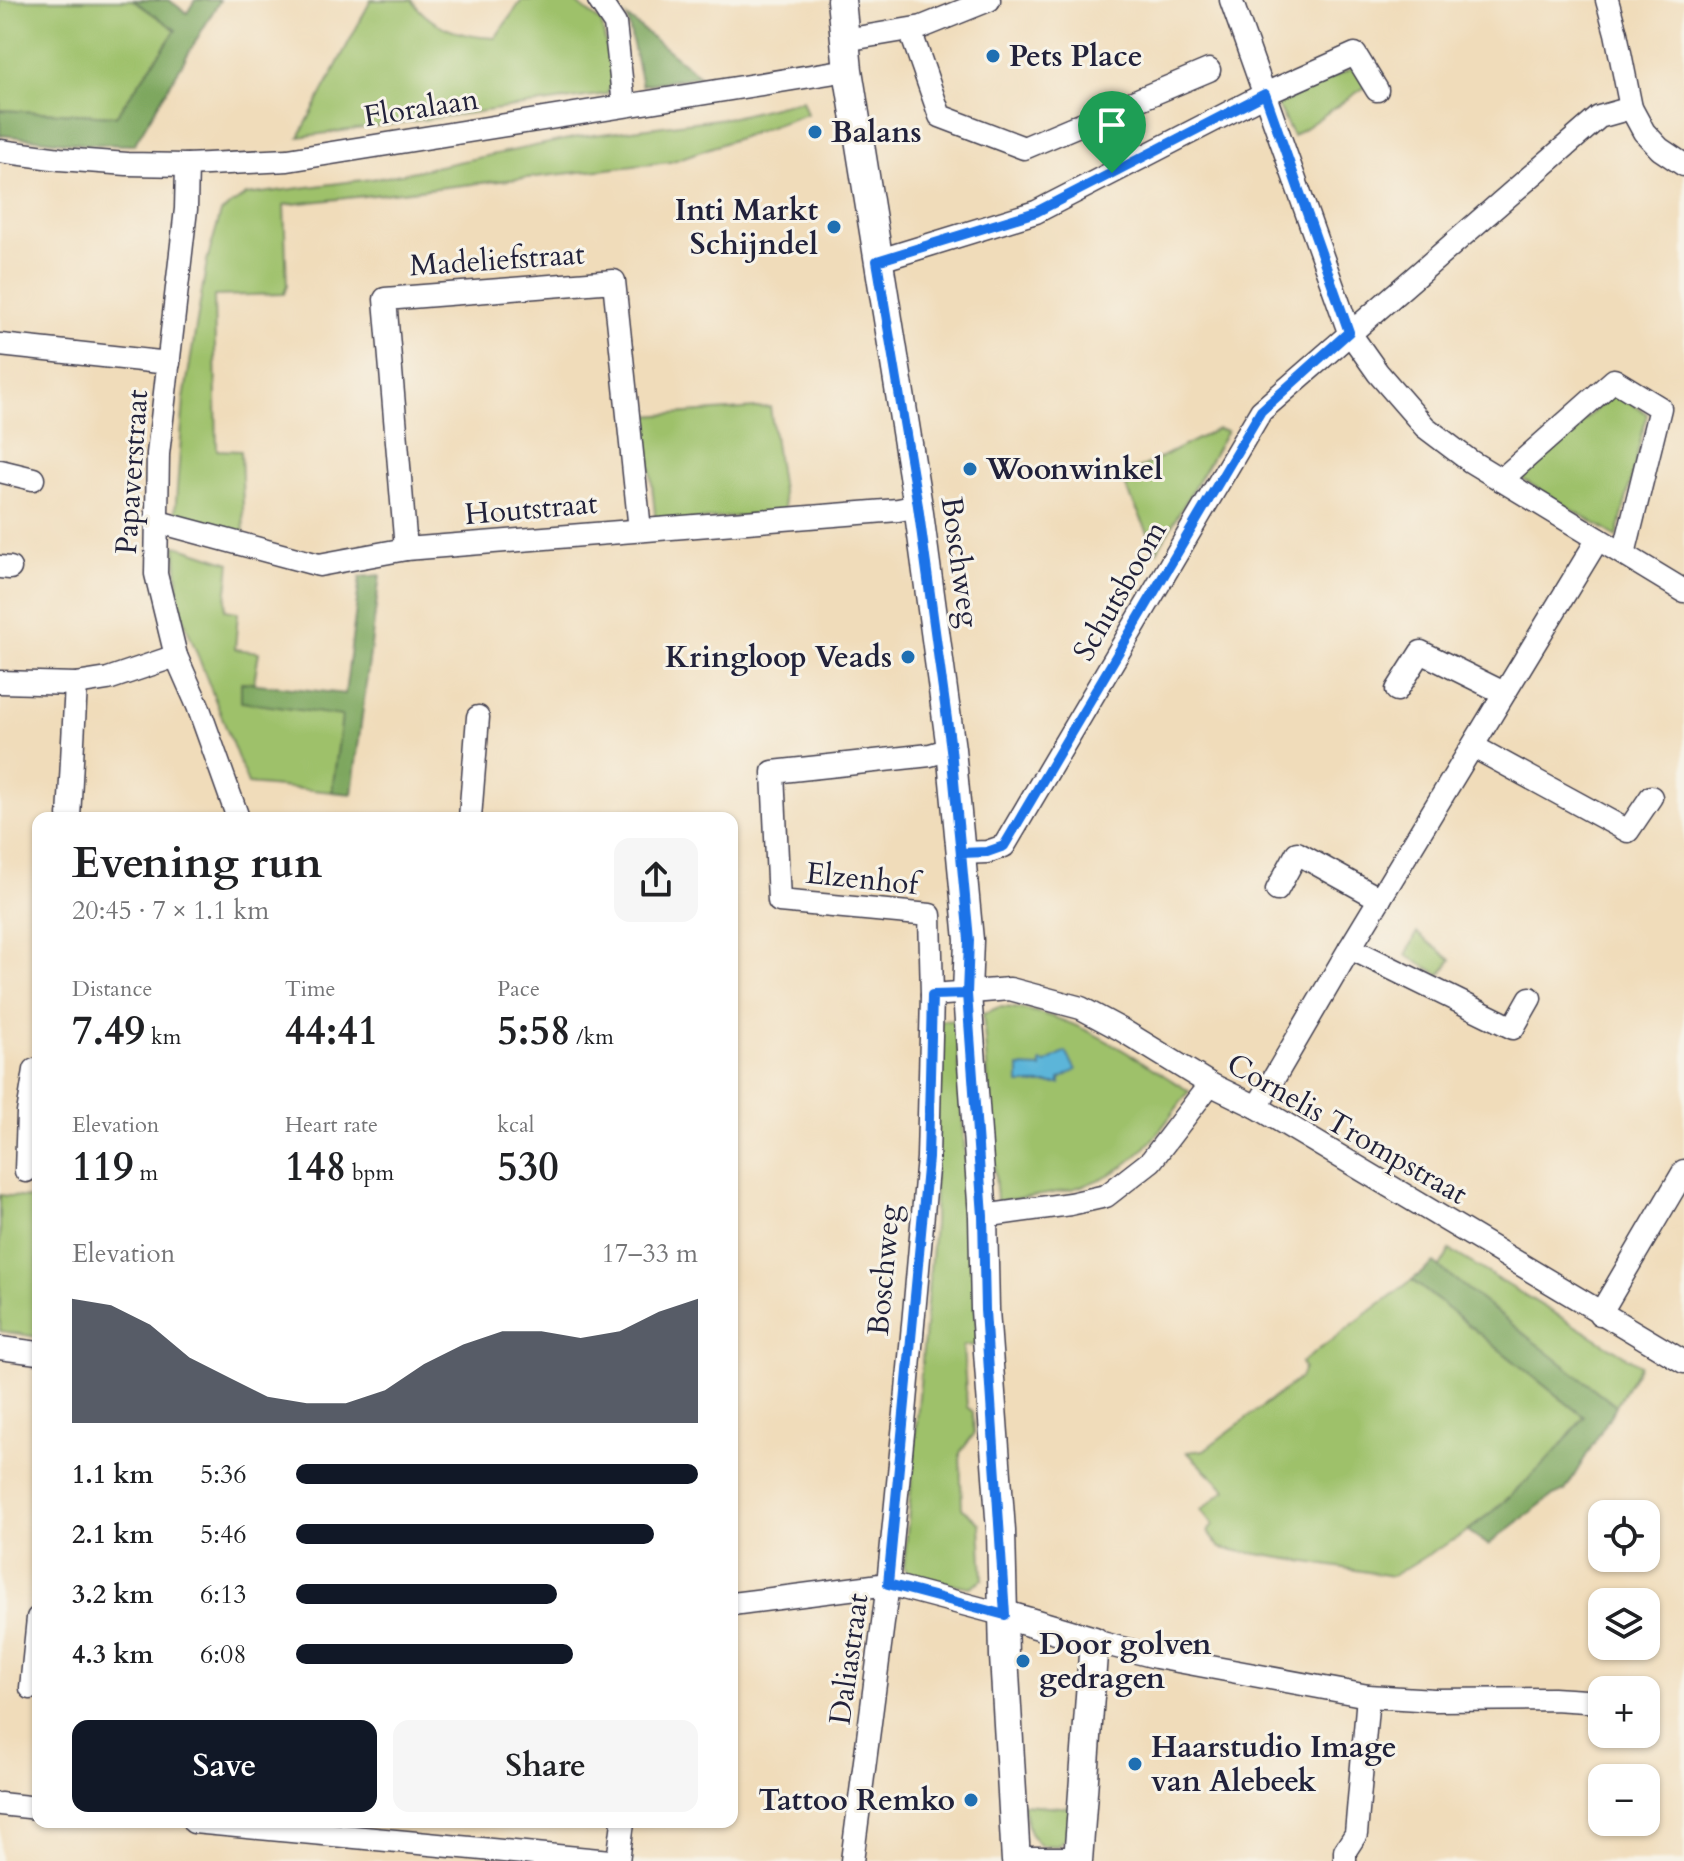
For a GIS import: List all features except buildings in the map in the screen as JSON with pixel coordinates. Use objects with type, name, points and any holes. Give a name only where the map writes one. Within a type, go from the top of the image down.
[{"type":"street","points":[[599,0],[615,24],[624,105]]},
{"type":"street","name":"Boschweg","points":[[841,0],[848,70],[877,261],[918,506],[951,749],[961,853],[969,940],[967,994],[983,1216],[985,1310],[1005,1615],[1004,1656],[1016,1859],[1078,1859],[1094,1641]]},
{"type":"street","points":[[845,40],[910,30],[989,0]]},
{"type":"street","points":[[1231,0],[1349,332],[1378,373],[1425,427],[1470,461],[1684,591]]},
{"type":"street","points":[[1607,0],[1631,108],[1644,132],[1660,149],[1684,165]]},
{"type":"street","points":[[910,30],[940,116],[1024,148],[1209,70]]},
{"type":"street","points":[[877,261],[1036,212],[1265,94],[1355,54],[1377,90]]},
{"type":"street","name":"Floralaan","points":[[0,151],[60,159],[187,165],[288,160],[848,70]]},
{"type":"street","name":"Schutsboom","points":[[961,853],[987,852],[1004,846],[1261,411],[1599,117],[1631,108]]},
{"type":"street","name":"Papaverstraat","points":[[187,165],[186,209],[158,454],[156,574],[176,656],[198,706],[236,812]]},
{"type":"street","name":"Madeliefstraat","points":[[406,549],[385,299],[614,281],[640,530]]},
{"type":"street","points":[[0,345],[169,363]]},
{"type":"street","points":[[1501,480],[1614,380],[1660,408],[1624,554]]},
{"type":"street","points":[[0,471],[33,479]]},
{"type":"street","name":"Houtstraat","points":[[155,521],[319,565],[406,549],[918,506]]},
{"type":"street","points":[[1257,1107],[1598,539]]},
{"type":"street","points":[[1397,690],[1421,652],[1504,693]]},
{"type":"street","points":[[0,682],[76,684],[108,679],[176,656]]},
{"type":"street","points":[[69,812],[76,684]]},
{"type":"street","points":[[470,812],[478,717]]},
{"type":"street","points":[[1474,747],[1628,831],[1651,797]]},
{"type":"street","name":"Elzenhof","points":[[932,995],[930,915],[779,901],[773,772],[930,755],[951,749]]},
{"type":"street","points":[[1277,890],[1297,853],[1380,899]]},
{"type":"street","points":[[1350,948],[1513,1028],[1530,998]]},
{"type":"street","name":"Cornelis Trompstraat","points":[[967,994],[1010,989],[1081,1008],[1210,1084],[1257,1107],[1684,1362]]},
{"type":"street","points":[[932,995],[967,994]]},
{"type":"street","name":"Boschweg","points":[[888,1584],[928,1158],[932,995]]},
{"type":"street","points":[[983,1216],[1106,1196],[1151,1161],[1210,1084]]},
{"type":"street","points":[[26,1171],[32,1088]]},
{"type":"street","points":[[1600,1314],[1684,1171]]},
{"type":"street","points":[[0,1348],[32,1352]]},
{"type":"street","points":[[738,1603],[888,1584]]},
{"type":"street","name":"Daliastraat","points":[[852,1861],[888,1584],[1005,1615]]},
{"type":"street","points":[[1005,1615],[1156,1657],[1368,1696],[1434,1700],[1588,1701]]},
{"type":"street","points":[[31,1688],[32,1678]]},
{"type":"street","points":[[1345,1861],[1345,1851],[1356,1834],[1368,1696]]},
{"type":"street","points":[[0,1804],[32,1807]]},
{"type":"street","points":[[258,1828],[610,1861]]},
{"type":"street","points":[[618,1861],[622,1828]]},
{"type":"green space","points":[[0,0],[133,0],[176,30],[116,116],[0,110]]},
{"type":"green space","points":[[133,0],[169,0],[187,13],[195,0],[220,0],[134,145],[83,144],[0,135],[0,110],[116,116],[176,30]]},
{"type":"green space","points":[[371,0],[412,0],[419,10],[438,24],[471,36],[495,38],[522,0],[572,0],[601,22],[614,80],[607,94],[299,137]]},
{"type":"green space","points":[[627,17],[700,76],[642,85]]},
{"type":"green space","points":[[1361,64],[1371,83],[1293,136],[1277,105]]},
{"type":"green space","points":[[802,100],[807,114],[670,162],[284,205],[287,285],[284,294],[214,296],[217,450],[241,451],[244,535],[182,513],[175,514],[184,399],[207,261],[221,212],[246,195],[386,177],[578,137],[733,117]]},
{"type":"green space","points":[[1615,392],[1647,414],[1617,537],[1521,478]]},
{"type":"green space","points":[[770,407],[785,512],[656,524],[645,416]]},
{"type":"green space","points":[[1217,429],[1227,431],[1157,551],[1123,481],[1128,474]]},
{"type":"green space","points":[[175,545],[230,563],[225,610],[238,612],[235,649],[259,652],[254,683],[241,682],[343,716],[332,792],[248,784],[184,620]]},
{"type":"green space","points":[[380,575],[352,794],[332,792],[342,716],[241,702],[241,682],[345,694],[360,577]]},
{"type":"green space","points":[[1417,933],[1451,960],[1440,975],[1406,955]]},
{"type":"green space","points":[[999,1007],[1025,1010],[1075,1025],[1189,1091],[1145,1148],[1113,1173],[1065,1191],[997,1201],[983,1014]]},
{"type":"green space","points":[[941,1020],[956,1021],[978,1345],[963,1346],[967,1407],[973,1412],[974,1434],[960,1453],[962,1508],[980,1524],[983,1579],[970,1587],[910,1576],[904,1567],[934,1224],[936,1095]]},
{"type":"green space","points":[[0,1195],[32,1198],[32,1336],[0,1331]]},
{"type":"green space","points":[[1450,1250],[1640,1365],[1616,1406],[1439,1269]]},
{"type":"green space","points":[[1434,1263],[1616,1406],[1565,1491],[1549,1498],[1488,1545],[1468,1531],[1530,1478],[1584,1417],[1412,1280]]},
{"type":"green space","points":[[1412,1280],[1584,1417],[1546,1464],[1507,1501],[1462,1535],[1392,1576],[1220,1548],[1208,1532],[1213,1525],[1201,1510],[1226,1490],[1187,1452],[1204,1450],[1300,1378],[1304,1368],[1301,1363]]},
{"type":"green space","points":[[1022,1804],[1073,1808],[1066,1838],[1057,1846],[1039,1845],[1030,1833]]},
{"type":"water","points":[[1066,1052],[1076,1070],[1060,1079],[1060,1084],[1019,1084],[1019,1067],[1041,1068],[1041,1062],[1046,1063]]},
{"type":"place","name":"Pets Place","points":[[993,56]]},
{"type":"place","name":"Balans","points":[[815,132]]},
{"type":"place","name":"Inti Markt Schijndel","points":[[834,227]]},
{"type":"place","name":"Woonwinkel","points":[[970,469]]},
{"type":"place","name":"Kringloop Veads","points":[[908,657]]},
{"type":"place","name":"Door golven gedragen","points":[[1023,1661]]},
{"type":"place","name":"Haarstudio Image van Alebeek","points":[[1135,1764]]},
{"type":"place","name":"Tattoo Remko","points":[[971,1800]]},
{"type":"route","points":[[1112,173],[1036,212],[877,261],[918,506],[951,749],[961,853],[969,940],[967,994],[983,1216],[985,1310],[1005,1615],[888,1584],[928,1158],[932,995],[967,994],[969,940],[961,853],[987,852],[1004,846],[1261,411],[1349,332],[1265,94],[1112,173]]}]
